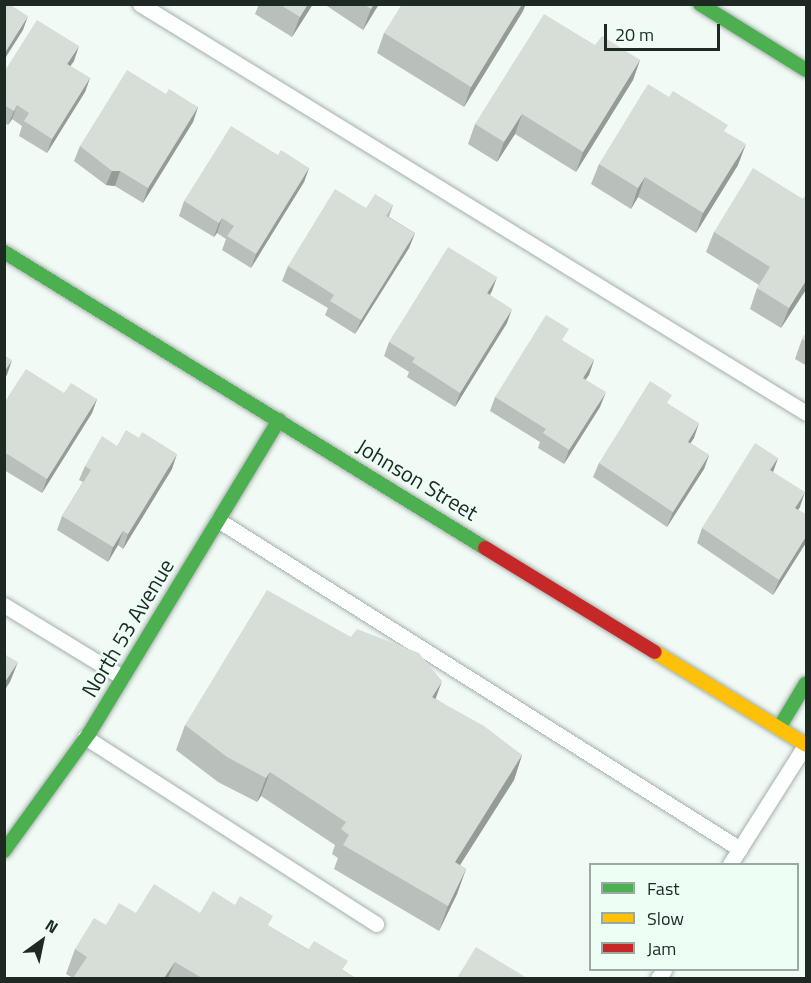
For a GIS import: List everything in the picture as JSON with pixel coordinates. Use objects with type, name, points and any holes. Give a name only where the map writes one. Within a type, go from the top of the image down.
[{"type":"street","points":[[700,4],[807,70]]},
{"type":"street","name":"Johnson Street","points":[[4,252],[806,745]]},
{"type":"street","name":"North 53 Avenue","points":[[4,851],[85,737],[279,420]]},
{"type":"street","points":[[779,728],[807,683]]},
{"type":"lane","points":[[140,4],[807,413]]},
{"type":"lane","points":[[218,520],[740,849]]},
{"type":"lane","points":[[4,605],[122,677]]},
{"type":"lane","points":[[85,737],[376,924]]},
{"type":"lane","points":[[731,863],[806,745]]},
{"type":"building","points":[[4,4],[9,4],[28,16],[4,54]]},
{"type":"building","points":[[279,4],[308,4],[300,17]]},
{"type":"building","points":[[363,4],[374,4],[371,9]]},
{"type":"building","points":[[402,4],[522,4],[471,87],[384,33]]},
{"type":"building","points":[[544,14],[595,45],[602,36],[640,60],[583,152],[522,114],[504,142],[475,124]]},
{"type":"building","points":[[37,20],[79,46],[67,64],[90,78],[52,139],[24,121],[29,113],[17,105],[14,111],[4,105],[4,72]]},
{"type":"building","points":[[127,70],[166,94],[169,89],[198,107],[148,188],[120,171],[112,171],[80,146]]},
{"type":"building","points":[[648,84],[669,97],[673,91],[728,125],[724,131],[746,144],[703,213],[645,177],[638,188],[599,164]]},
{"type":"building","points":[[231,126],[278,155],[281,150],[309,168],[256,254],[227,236],[234,226],[222,218],[219,223],[184,201]]},
{"type":"building","points":[[753,168],[803,199],[807,194],[807,279],[789,308],[757,288],[770,267],[714,232]]},
{"type":"building","points":[[335,189],[366,208],[375,194],[393,205],[386,216],[415,233],[361,320],[330,301],[334,295],[288,266]]},
{"type":"building","points":[[448,247],[497,277],[487,293],[512,309],[460,393],[412,362],[415,358],[389,342]]},
{"type":"building","points":[[546,315],[569,329],[562,340],[594,360],[583,378],[606,392],[569,450],[543,433],[546,429],[495,397]]},
{"type":"building","points":[[807,332],[807,342],[802,339]]},
{"type":"building","points":[[4,355],[12,360],[4,372]]},
{"type":"building","points":[[26,369],[64,393],[71,383],[97,399],[47,479],[4,452],[4,403]]},
{"type":"building","points":[[650,381],[672,395],[667,403],[699,423],[688,442],[709,455],[673,512],[599,463]]},
{"type":"building","points":[[126,430],[139,438],[142,432],[177,454],[128,534],[123,531],[113,547],[62,516],[91,470],[85,466],[102,436],[117,446]]},
{"type":"building","points":[[755,443],[778,458],[770,470],[805,492],[795,508],[807,515],[807,535],[779,580],[702,528]]},
{"type":"building","points":[[267,590],[351,637],[357,629],[419,653],[442,681],[432,697],[484,726],[522,755],[455,862],[466,869],[448,906],[343,845],[349,835],[341,829],[346,822],[270,772],[266,778],[227,757],[185,725]]},
{"type":"building","points":[[4,654],[18,662],[4,683]]},
{"type":"building","points":[[154,884],[200,913],[213,891],[235,905],[240,896],[273,916],[268,925],[308,950],[314,941],[348,961],[342,970],[356,978],[202,978],[175,962],[164,978],[73,978],[87,957],[75,949],[94,918],[106,925],[119,903],[136,913]]},
{"type":"building","points":[[476,947],[527,978],[457,978]]},
{"type":"traffic: fast","points":[[700,4],[806,70]]},
{"type":"traffic: fast","points":[[4,252],[485,548]]},
{"type":"traffic: fast","points":[[4,851],[90,732],[279,420]]},
{"type":"traffic: fast","points":[[779,728],[806,683]]},
{"type":"traffic: slow","points":[[655,652],[806,745]]},
{"type":"traffic: jam","points":[[485,548],[655,652]]}]
